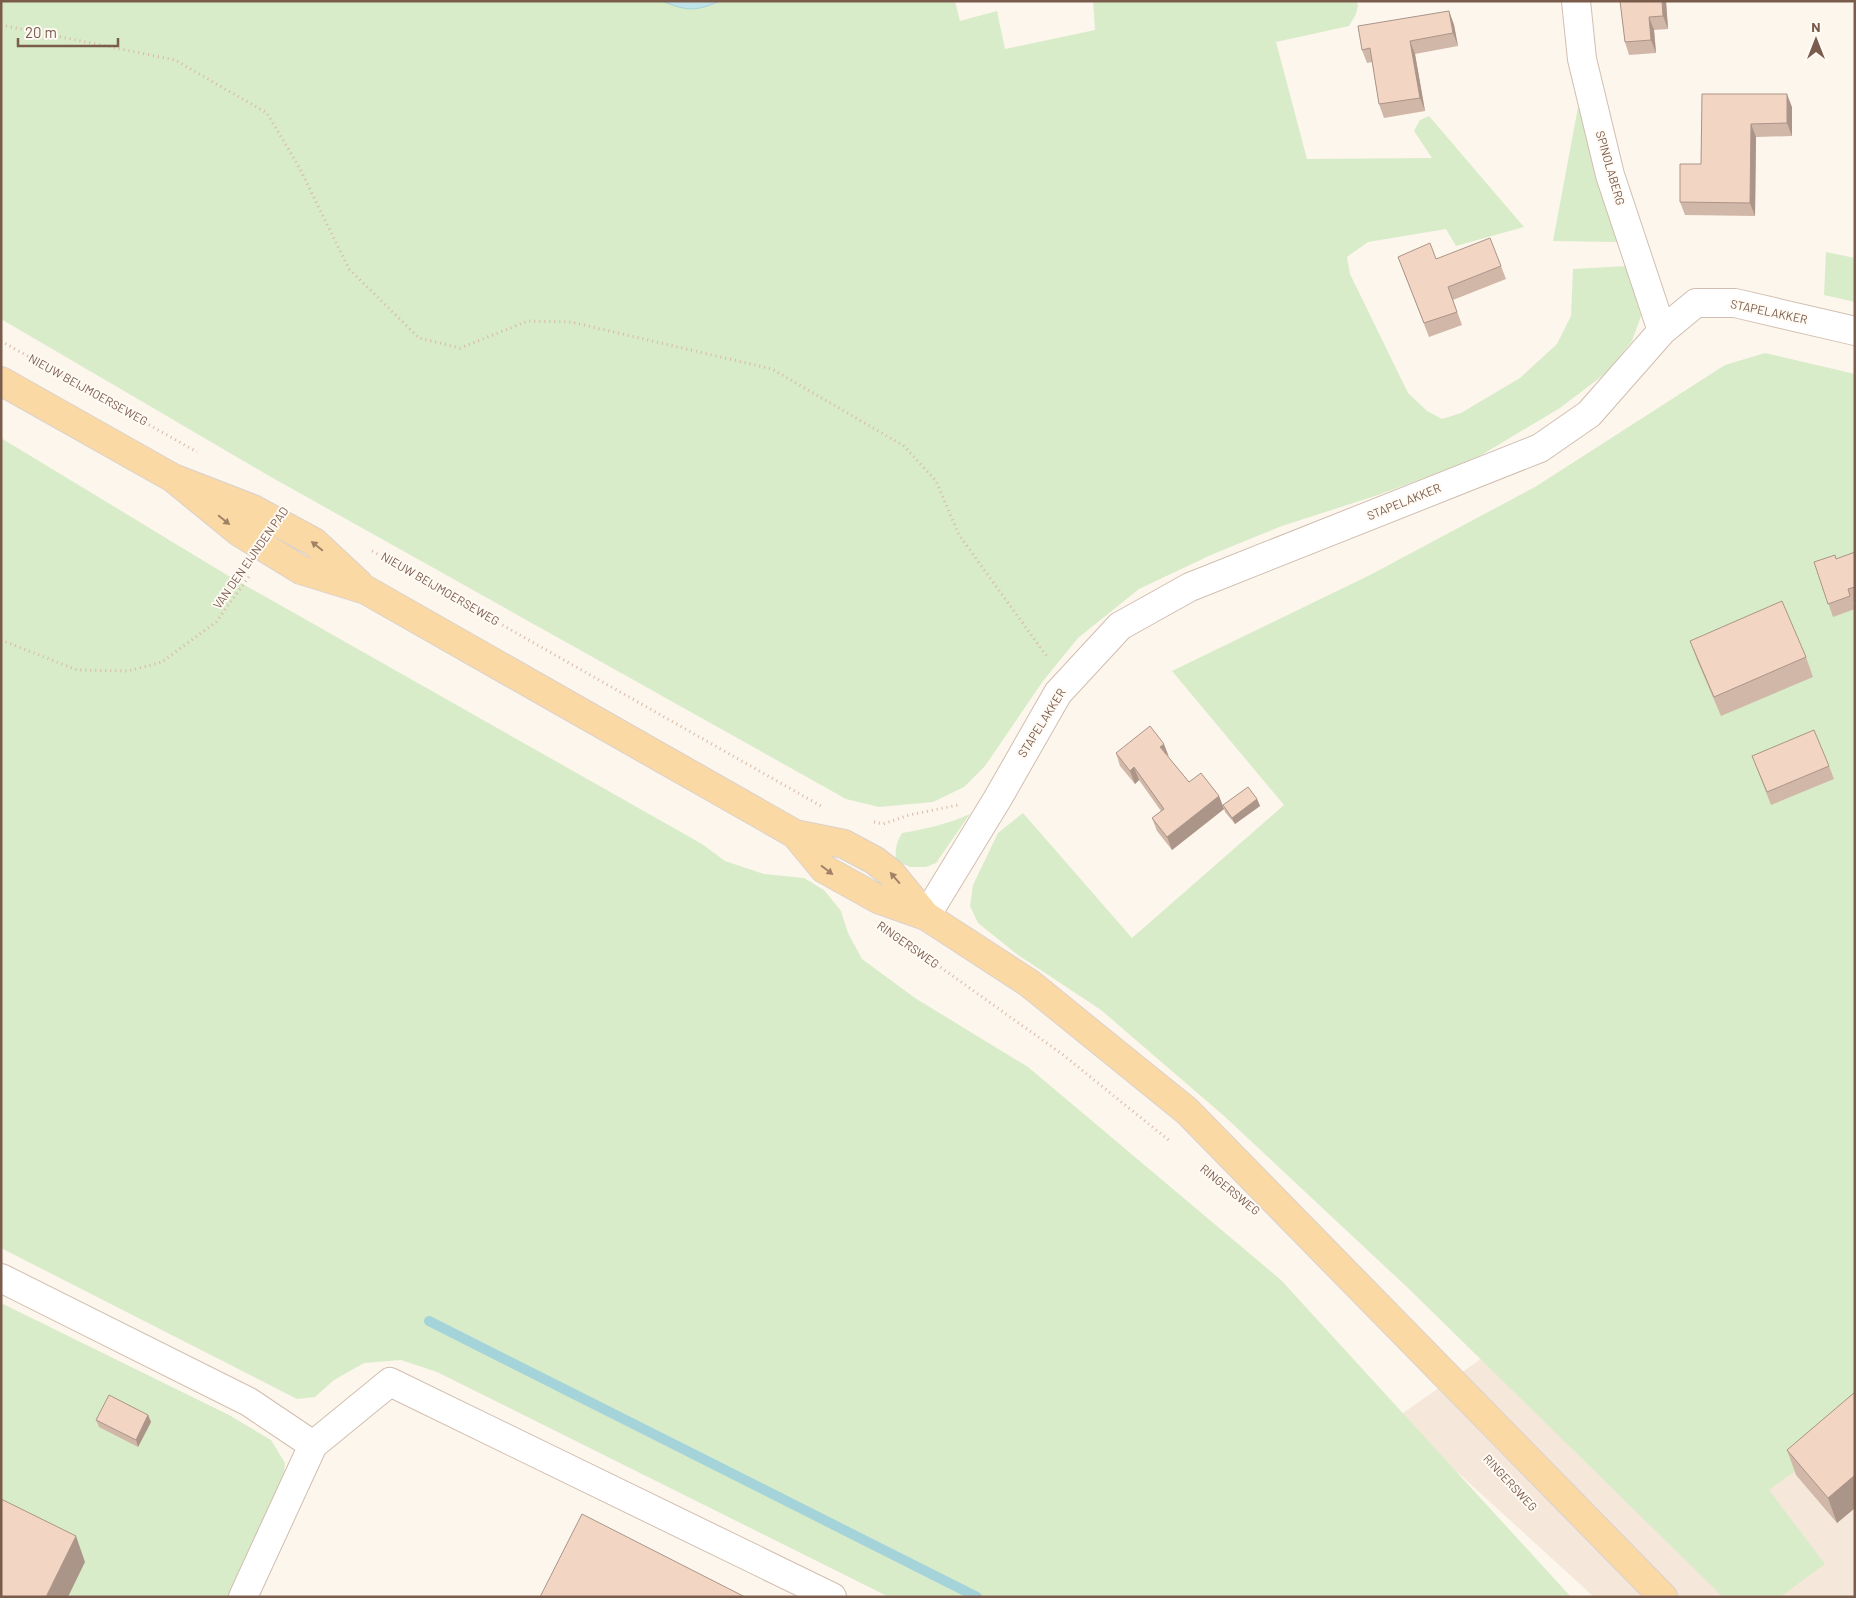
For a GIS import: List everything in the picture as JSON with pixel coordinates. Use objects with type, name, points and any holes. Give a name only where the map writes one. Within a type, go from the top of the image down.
[{"type":"main road","points":[[1,381],[173,478],[253,509],[314,542],[366,590]]},
{"type":"main road","points":[[173,478],[239,532],[301,570],[366,590],[795,834],[844,844],[874,860],[891,873],[926,916]]},
{"type":"main road","points":[[795,834],[824,869],[878,899],[926,916]]},
{"type":"main road","name":"RINGERSWEG","points":[[926,916],[1029,983],[1187,1111],[1663,1597]]},
{"type":"street","name":"SPINOLABERG","points":[[1576,1],[1582,59],[1610,175],[1662,331]]},
{"type":"street","name":"STAPELAKKER","points":[[926,916],[998,798],[1058,692],[1120,626],[1190,587],[1540,448],[1589,414],[1662,331],[1696,303],[1735,303],[1855,331]]},
{"type":"street","points":[[1,1278],[250,1402],[313,1445]]},
{"type":"street","points":[[243,1597],[313,1445],[390,1382],[832,1597]]},
{"type":"path","points":[[1,25],[175,60],[267,112],[299,167],[349,269],[419,338],[460,348],[528,321],[572,322],[772,369],[904,446],[936,481],[959,535],[1067,684]]},
{"type":"path","name":"NIEUW BEIJMOERSEWEG","points":[[1,341],[201,454]]},
{"type":"path","name":"NIEUW BEIJMOERSEWEG","points":[[366,547],[826,808]]},
{"type":"path","name":"VAN DEN EIJNDEN PAD","points":[[1,640],[77,670],[128,671],[162,662],[216,622],[267,550]]},
{"type":"path","points":[[867,822],[883,824],[909,815],[998,798]]},
{"type":"path","points":[[874,860],[880,852],[883,824]]},
{"type":"path","name":"RINGERSWEG","points":[[900,939],[1062,1054],[1178,1148]]},
{"type":"shaded area","points":[[1855,1101],[1855,1597],[1594,1597],[1397,1417]]},
{"type":"green space","points":[[1,1],[662,1],[678,7],[691,9],[704,7],[720,1],[955,1],[960,21],[997,11],[1005,49],[1095,30],[1093,1],[1356,1],[1358,5],[1356,14],[1349,26],[1276,42],[1307,159],[1432,158],[1414,131],[1420,120],[1429,116],[1524,227],[1456,246],[1446,229],[1368,242],[1347,257],[1350,274],[1408,393],[1427,411],[1442,419],[1461,413],[1520,378],[1557,344],[1571,316],[1573,269],[1626,266],[1641,316],[1632,341],[1606,373],[1560,408],[1473,460],[1378,495],[1282,526],[1213,554],[1139,589],[1078,638],[1043,681],[985,766],[964,787],[933,802],[879,807],[846,799],[271,477],[1,319]]},
{"type":"green space","points":[[1581,91],[1611,223],[1618,242],[1553,241]]},
{"type":"green space","points":[[1826,252],[1855,258],[1855,302],[1824,295]]},
{"type":"green space","points":[[1765,353],[1855,374],[1855,1428],[1769,1490],[1825,1564],[1780,1597],[1723,1597],[1409,1289],[1223,1115],[1101,1010],[1018,955],[978,923],[970,906],[973,885],[998,833],[1023,813],[1132,938],[1284,805],[1172,671],[1370,575],[1535,487],[1725,365]]},
{"type":"green space","points":[[1,438],[227,575],[702,844],[725,861],[764,874],[804,878],[824,890],[841,911],[848,933],[862,959],[915,998],[1028,1067],[1281,1280],[1571,1597],[889,1597],[437,1372],[401,1360],[364,1363],[334,1380],[315,1397],[297,1399],[1,1248]]},
{"type":"green space","points":[[970,814],[936,863],[926,867],[910,867],[896,861],[896,847],[902,833],[937,826]]},
{"type":"green space","points":[[1,1303],[229,1415],[271,1440],[285,1463],[282,1490],[230,1597],[62,1597],[1,1519]]},
{"type":"water","points":[[662,1],[720,1],[704,7],[691,9],[678,7]]},
{"type":"building","points":[[1620,1],[1662,1],[1663,16],[1649,17],[1651,40],[1625,42]]},
{"type":"building","points":[[1449,11],[1453,33],[1410,41],[1420,98],[1379,104],[1370,48],[1362,50],[1358,26]]},
{"type":"building","points":[[1702,94],[1787,94],[1787,123],[1751,124],[1750,203],[1680,202],[1680,164],[1701,164]]},
{"type":"building","points":[[1490,238],[1501,266],[1448,287],[1457,312],[1424,323],[1398,257],[1430,243],[1436,259]]},
{"type":"building","points":[[1855,552],[1855,587],[1848,589],[1850,596],[1828,604],[1814,562],[1835,555],[1836,559]]},
{"type":"building","points":[[1782,601],[1806,657],[1714,697],[1690,641]]},
{"type":"building","points":[[1150,726],[1164,744],[1160,747],[1189,782],[1201,773],[1219,796],[1167,837],[1152,818],[1164,809],[1134,767],[1130,771],[1116,753]]},
{"type":"building","points":[[1814,730],[1829,766],[1767,792],[1752,756]]},
{"type":"building","points":[[1248,787],[1257,799],[1232,818],[1223,805]]},
{"type":"building","points":[[1855,1392],[1855,1475],[1828,1498],[1787,1450]]},
{"type":"building","points":[[109,1395],[148,1415],[136,1440],[96,1420]]},
{"type":"building","points":[[1,1499],[76,1536],[46,1597],[1,1597]]},
{"type":"building","points":[[582,1514],[745,1597],[540,1597]]},
{"type":"waterway","points":[[429,1321],[977,1597]]}]
